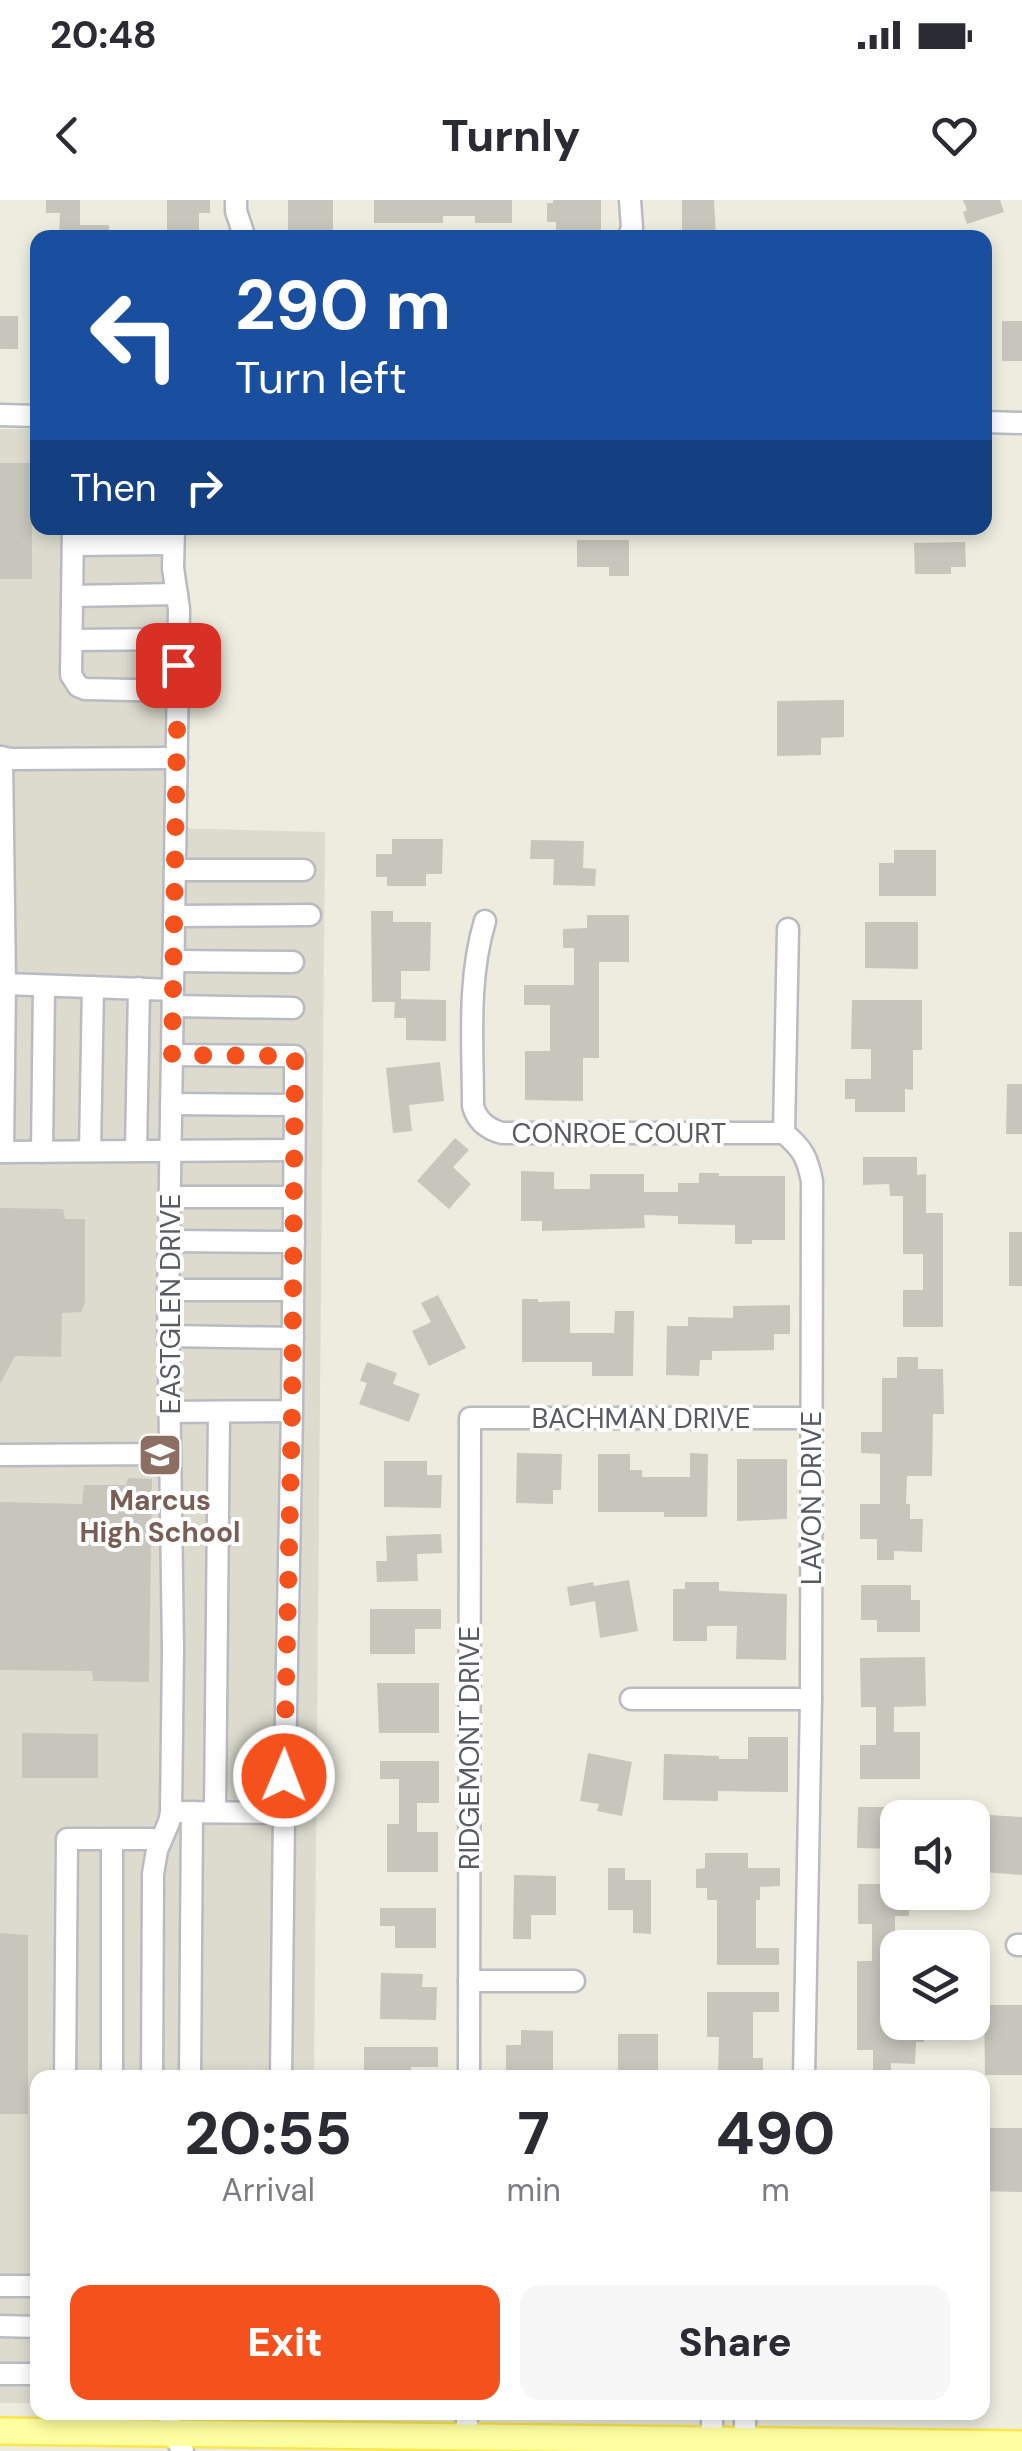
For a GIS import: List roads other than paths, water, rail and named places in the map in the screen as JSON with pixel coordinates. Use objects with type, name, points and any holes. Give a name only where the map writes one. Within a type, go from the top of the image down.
[{"type":"main road","points":[[0,2431],[173,2437],[467,2424],[742,2446],[1022,2444]]},
{"type":"street","points":[[236,200],[242,230]]},
{"type":"street","points":[[630,200],[631,230]]},
{"type":"street","points":[[0,416],[30,416]]},
{"type":"street","points":[[992,422],[1022,422]]},
{"type":"street","points":[[174,536],[73,536],[71,675],[85,689],[178,691]]},
{"type":"street","name":"EASTGLEN DRIVE","points":[[152,2070],[153,1874],[161,1839],[169,1822],[182,1812],[173,1650],[168,1336],[178,691],[174,536]]},
{"type":"street","points":[[72,596],[177,594]]},
{"type":"street","points":[[72,640],[178,639]]},
{"type":"street","points":[[177,758],[1,757],[5,984],[1,1152],[294,1150]]},
{"type":"street","points":[[175,870],[304,870]]},
{"type":"street","points":[[174,916],[310,915]]},
{"type":"street","name":"CONROE COURT","points":[[485,921],[474,986],[472,1106],[476,1116],[492,1130],[784,1133]]},
{"type":"street","points":[[784,1133],[788,928]]},
{"type":"street","points":[[174,961],[293,962]]},
{"type":"street","points":[[5,984],[139,988],[173,998],[293,1008]]},
{"type":"street","points":[[42,1152],[44,986]]},
{"type":"street","points":[[90,1151],[93,987]]},
{"type":"street","points":[[136,1151],[139,988]]},
{"type":"street","points":[[172,1055],[295,1056],[281,2070]]},
{"type":"street","points":[[171,1104],[295,1104]]},
{"type":"street","name":"LAVON DRIVE","points":[[784,1133],[807,1158],[812,1181],[811,1699],[804,2070]]},
{"type":"street","points":[[170,1196],[294,1197]]},
{"type":"street","points":[[169,1241],[294,1242]]},
{"type":"street","points":[[168,1290],[293,1290]]},
{"type":"street","points":[[168,1336],[293,1338]]},
{"type":"street","points":[[170,1412],[292,1411]]},
{"type":"street","points":[[214,1812],[219,1412]]},
{"type":"street","name":"BACHMAN DRIVE","points":[[470,1418],[812,1418]]},
{"type":"street","name":"RIDGEMONT DRIVE","points":[[469,2070],[470,1418]]},
{"type":"street","points":[[0,1455],[170,1454]]},
{"type":"street","points":[[631,1699],[811,1699]]},
{"type":"street","points":[[190,2070],[182,1812],[284,1813]]},
{"type":"street","points":[[112,1839],[112,2070]]},
{"type":"street","points":[[65,2070],[68,1840],[161,1839]]},
{"type":"street","points":[[469,1981],[574,1981]]},
{"type":"street","points":[[0,2286],[30,2286]]},
{"type":"street","points":[[0,2326],[30,2327]]},
{"type":"street","points":[[0,2374],[30,2374]]},
{"type":"street","points":[[713,2420],[716,2445]]},
{"type":"street","points":[[742,2446],[744,2420]]},
{"type":"place","name":"Marcus High School","points":[[160,1455]]}]
